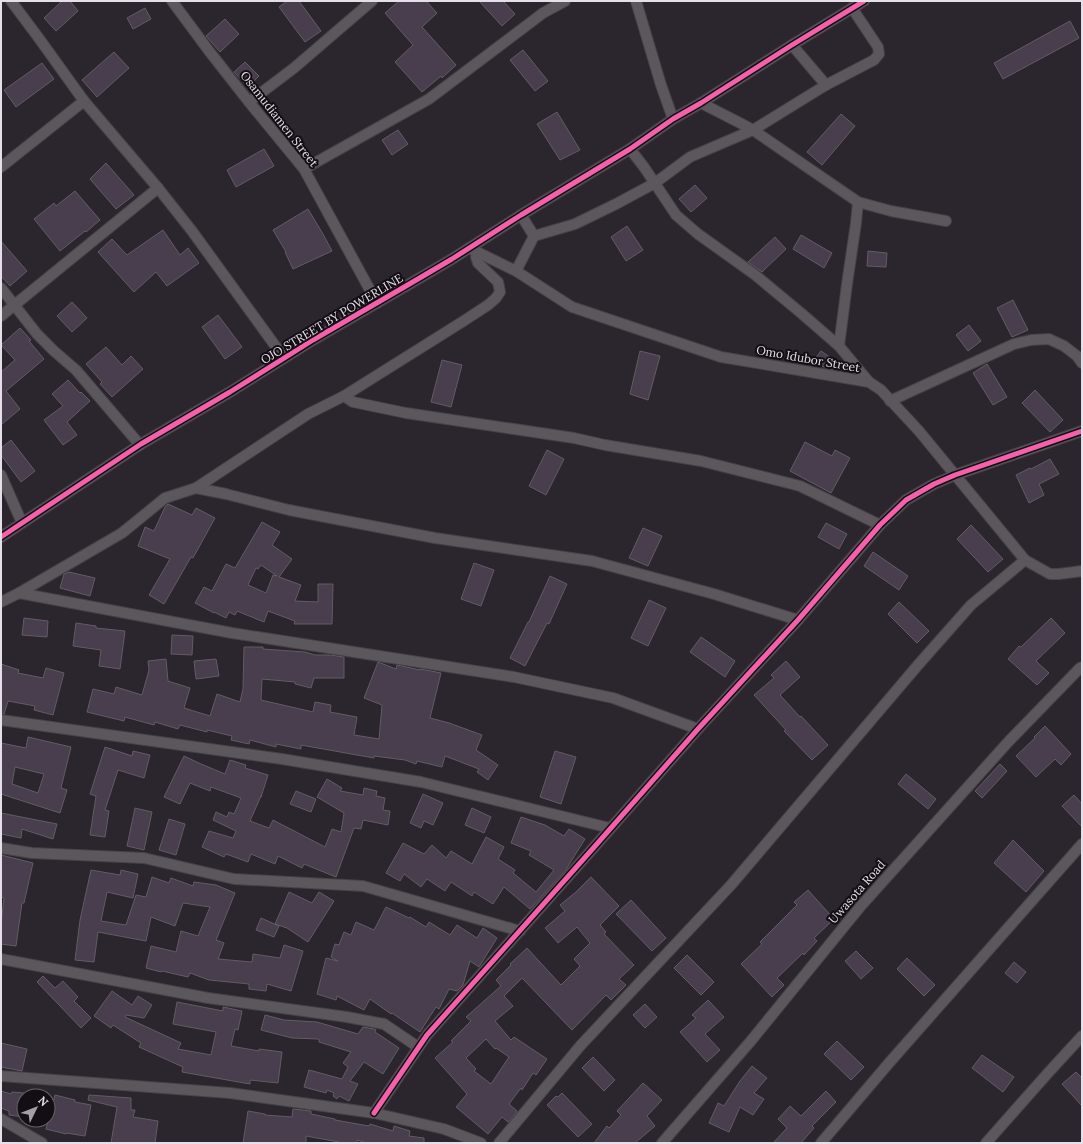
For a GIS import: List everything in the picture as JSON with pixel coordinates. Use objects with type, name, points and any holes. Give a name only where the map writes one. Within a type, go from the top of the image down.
[{"type":"street","points":[[11,1],[84,101],[158,188],[192,232],[284,358]]},
{"type":"street","points":[[249,102],[294,68],[372,1]]},
{"type":"street","points":[[304,169],[429,99],[543,13],[565,1]]},
{"type":"street","points":[[636,1],[661,85],[674,119]]},
{"type":"street","name":"OJO STREET BY POWERLINE","points":[[1,537],[140,445],[230,392],[313,340],[473,250],[521,215],[630,149],[674,119],[864,1]]},
{"type":"street","name":"Osamudiamen Street","points":[[176,2],[249,102],[304,169],[377,303]]},
{"type":"street","points":[[516,272],[534,236],[575,224],[616,204],[655,183],[690,157],[753,130],[826,85],[874,60],[879,54],[878,47],[852,8]]},
{"type":"street","points":[[792,45],[826,85]]},
{"type":"street","points":[[1,167],[84,101]]},
{"type":"street","points":[[701,103],[753,130],[858,202],[891,211],[946,221]]},
{"type":"street","points":[[630,149],[676,215],[698,234],[754,274],[801,313],[839,346],[869,382]]},
{"type":"street","points":[[1,316],[158,188]]},
{"type":"street","points":[[839,346],[858,202]]},
{"type":"street","points":[[521,215],[534,236]]},
{"type":"street","points":[[1,602],[122,533],[165,498],[196,488],[308,414],[344,396],[462,322],[496,298],[500,292],[498,282],[478,263],[473,250]]},
{"type":"street","name":"Omo Idubor Street","points":[[473,250],[516,272],[572,307],[721,357],[869,382],[881,390],[919,431],[1025,560],[1050,574],[1082,571]]},
{"type":"street","points":[[1,288],[37,334],[76,370],[140,445]]},
{"type":"street","points":[[890,401],[1014,344],[1031,340],[1049,340],[1064,346],[1077,356],[1082,363]]},
{"type":"street","points":[[344,396],[353,402],[406,413],[574,438],[605,445],[701,461],[800,486],[880,525]]},
{"type":"street","points":[[374,1113],[427,1035],[698,729],[798,620],[880,525],[906,500],[934,484],[1082,431]]},
{"type":"street","points":[[1,475],[22,523]]},
{"type":"street","points":[[196,488],[289,510],[412,533],[592,561],[714,594],[798,620]]},
{"type":"street","points":[[499,1143],[581,1045],[731,885],[880,709],[971,605],[1025,560]]},
{"type":"street","points":[[19,593],[232,633],[514,677],[613,698],[698,729]]},
{"type":"street","name":"Uwasota Road","points":[[662,1143],[750,1042],[860,907],[1009,741],[1082,667]]},
{"type":"street","points":[[1,720],[282,758],[421,782],[610,828]]},
{"type":"street","points":[[821,1143],[889,1063],[1082,844]]},
{"type":"street","points":[[1,848],[32,853],[144,858],[234,879],[363,886],[520,930]]},
{"type":"street","points":[[1,959],[208,998],[347,1017],[384,1024],[418,1047]]},
{"type":"street","points":[[986,1143],[1048,1073],[1081,1039]]},
{"type":"street","points":[[1,1076],[230,1093],[374,1113],[444,1129],[481,1143]]},
{"type":"street","points":[[1,1119],[42,1143]]},
{"type":"building","points":[[62,1],[70,1],[78,11],[56,31],[44,18]]},
{"type":"building","points":[[287,1],[299,1],[321,31],[305,42],[279,7]]},
{"type":"building","points":[[399,1],[426,1],[437,13],[422,27],[456,65],[442,78],[441,76],[422,92],[395,62],[413,45],[385,13]]},
{"type":"building","points":[[479,1],[503,1],[515,14],[502,26]]},
{"type":"building","points":[[145,8],[151,19],[133,29],[127,18]]},
{"type":"building","points":[[225,19],[239,34],[220,52],[206,36]]},
{"type":"building","points":[[1070,21],[1079,38],[1003,79],[994,63]]},
{"type":"building","points":[[523,50],[548,81],[535,91],[510,60]]},
{"type":"building","points":[[114,52],[129,68],[97,97],[82,80]]},
{"type":"building","points":[[245,62],[259,76],[248,87],[234,72]]},
{"type":"building","points":[[42,63],[54,79],[16,107],[4,90]]},
{"type":"building","points":[[557,112],[580,150],[560,160],[537,124]]},
{"type":"building","points":[[841,114],[855,126],[822,165],[807,152]]},
{"type":"building","points":[[398,130],[408,144],[392,155],[382,140]]},
{"type":"building","points":[[264,149],[274,166],[236,187],[227,170]]},
{"type":"building","points":[[106,163],[134,195],[116,209],[90,179]]},
{"type":"building","points":[[695,185],[707,198],[691,212],[679,199]]},
{"type":"building","points":[[75,191],[100,220],[60,251],[34,219],[54,203],[56,206]]},
{"type":"building","points":[[308,209],[332,251],[293,269],[286,252],[273,230]]},
{"type":"building","points":[[627,226],[643,250],[626,261],[611,237]]},
{"type":"building","points":[[163,230],[180,255],[188,248],[199,263],[167,286],[156,272],[134,292],[98,252],[112,239],[127,255]]},
{"type":"building","points":[[801,235],[832,253],[824,268],[793,249]]},
{"type":"building","points":[[775,237],[786,249],[762,272],[748,262]]},
{"type":"building","points":[[1,241],[27,271],[10,286],[1,276]]},
{"type":"building","points":[[868,251],[887,253],[886,267],[867,266]]},
{"type":"building","points":[[1013,300],[1028,330],[1012,337],[997,308]]},
{"type":"building","points":[[72,302],[87,318],[72,332],[57,316]]},
{"type":"building","points":[[218,315],[242,347],[225,359],[202,327]]},
{"type":"building","points":[[969,325],[981,341],[968,351],[956,335]]},
{"type":"building","points":[[20,328],[31,340],[29,341],[44,359],[6,391],[20,409],[1,425],[1,372],[15,360],[1,345]]},
{"type":"building","points":[[106,347],[122,365],[131,356],[143,369],[112,397],[100,384],[102,382],[86,364]]},
{"type":"building","points":[[640,351],[660,356],[648,400],[630,394]]},
{"type":"building","points":[[821,351],[840,364],[836,370],[825,368],[814,360]]},
{"type":"building","points":[[442,360],[462,365],[451,407],[431,402]]},
{"type":"building","points":[[987,364],[1007,397],[993,405],[973,373]]},
{"type":"building","points":[[68,380],[90,401],[67,422],[77,435],[63,445],[44,420],[63,406],[52,394]]},
{"type":"building","points":[[1035,390],[1063,420],[1050,432],[1022,403]]},
{"type":"building","points":[[11,440],[35,471],[21,482],[1,455],[1,448]]},
{"type":"building","points":[[805,442],[832,456],[835,450],[850,458],[831,493],[790,471]]},
{"type":"building","points":[[547,450],[564,459],[546,495],[529,486]]},
{"type":"building","points":[[1050,459],[1059,474],[1039,484],[1044,495],[1029,503],[1016,475]]},
{"type":"building","points":[[168,504],[192,515],[196,508],[215,518],[193,558],[191,557],[164,604],[149,595],[170,559],[138,546],[145,527],[154,531],[165,507]]},
{"type":"building","points":[[262,522],[280,532],[272,545],[292,559],[279,577],[301,585],[295,601],[318,602],[318,584],[333,584],[332,624],[294,624],[295,621],[268,611],[264,622],[237,611],[235,615],[229,612],[226,618],[195,603],[204,587],[212,591],[226,564],[235,568]],"holes":[[[261,565],[277,576],[273,575],[266,593],[248,585],[256,568],[258,569]]]},
{"type":"building","points":[[826,523],[847,534],[839,549],[818,537]]},
{"type":"building","points":[[971,525],[1003,559],[988,572],[957,539]]},
{"type":"building","points":[[643,528],[662,536],[648,566],[629,558]]},
{"type":"building","points":[[873,552],[908,576],[899,590],[864,566]]},
{"type":"building","points":[[474,563],[494,570],[481,606],[461,599]]},
{"type":"building","points":[[69,572],[95,578],[90,596],[60,588],[64,574]]},
{"type":"building","points":[[550,576],[567,584],[549,624],[547,623],[525,666],[510,658],[529,622]]},
{"type":"building","points":[[649,600],[666,608],[648,646],[631,638]]},
{"type":"building","points":[[899,602],[929,631],[917,643],[888,614]]},
{"type":"building","points":[[24,618],[48,621],[47,637],[22,635]]},
{"type":"building","points":[[1051,618],[1065,633],[1036,661],[1049,673],[1037,685],[1008,659],[1019,646],[1021,647]]},
{"type":"building","points":[[76,623],[96,626],[96,628],[125,631],[120,669],[99,666],[101,650],[73,646]]},
{"type":"building","points":[[172,635],[193,636],[192,655],[171,654]]},
{"type":"building","points":[[701,637],[735,661],[725,677],[690,652]]},
{"type":"building","points":[[244,647],[263,647],[263,649],[344,657],[344,678],[314,678],[311,688],[295,684],[295,682],[262,679],[261,700],[313,712],[315,702],[331,705],[330,712],[357,717],[354,735],[379,739],[382,705],[364,698],[378,662],[396,669],[397,665],[441,673],[430,718],[482,735],[476,750],[498,765],[488,780],[477,772],[479,769],[445,756],[442,767],[417,761],[416,764],[405,760],[374,756],[374,758],[301,745],[301,749],[276,744],[276,747],[250,740],[249,744],[231,740],[232,736],[207,730],[207,732],[180,725],[178,729],[155,722],[154,725],[125,717],[124,721],[87,712],[93,689],[114,694],[116,687],[142,695],[149,670],[148,661],[166,659],[168,681],[190,688],[184,708],[210,716],[217,694],[240,702],[243,689]]},
{"type":"building","points":[[216,659],[219,676],[196,679],[194,661]]},
{"type":"building","points":[[786,661],[800,677],[780,695],[828,745],[812,760],[784,731],[786,730],[754,695],[774,678],[771,675]]},
{"type":"building","points":[[1,664],[19,670],[18,673],[43,678],[46,668],[64,673],[53,715],[34,710],[35,706],[8,701],[4,714],[1,714]]},
{"type":"building","points":[[1045,726],[1071,754],[1061,765],[1055,759],[1036,777],[1016,756]]},
{"type":"building","points":[[28,737],[71,747],[61,788],[67,790],[60,813],[1,794],[1,743],[26,748]],"holes":[[[15,767],[44,774],[38,793],[12,784]]]},
{"type":"building","points":[[105,747],[132,756],[133,751],[150,755],[144,778],[118,770],[105,810],[109,811],[105,837],[90,835],[96,796],[90,794]]},
{"type":"building","points":[[555,751],[576,757],[561,804],[540,797]]},
{"type":"building","points":[[184,756],[225,774],[230,760],[246,765],[245,768],[268,775],[261,797],[250,821],[269,828],[273,820],[325,847],[332,829],[341,832],[344,813],[317,797],[327,779],[342,788],[340,791],[363,795],[364,788],[377,791],[376,796],[385,798],[383,810],[390,811],[388,825],[363,820],[361,829],[354,828],[336,877],[304,864],[302,868],[278,856],[275,864],[251,854],[248,862],[226,854],[224,857],[202,847],[209,831],[233,838],[236,831],[213,820],[216,812],[227,817],[229,812],[234,814],[241,798],[211,787],[210,791],[190,783],[180,804],[164,797]]},
{"type":"building","points":[[1000,764],[1007,771],[982,798],[975,791]]},
{"type":"building","points":[[906,774],[936,799],[928,809],[898,784]]},
{"type":"building","points":[[296,791],[316,799],[311,812],[290,804]]},
{"type":"building","points":[[423,794],[443,803],[433,825],[424,821],[421,828],[410,823]]},
{"type":"building","points":[[1074,795],[1082,804],[1082,827],[1062,806]]},
{"type":"building","points":[[135,808],[152,812],[144,850],[127,846]]},
{"type":"building","points":[[472,808],[491,817],[484,833],[465,825]]},
{"type":"building","points":[[1,813],[57,824],[53,839],[22,829],[21,838],[1,834]]},
{"type":"building","points":[[521,817],[545,825],[564,836],[569,829],[585,839],[565,871],[530,909],[504,887],[493,904],[474,892],[472,896],[451,882],[445,891],[427,879],[421,887],[404,874],[400,881],[386,873],[403,843],[424,854],[432,845],[446,858],[451,851],[472,864],[486,837],[504,847],[498,859],[515,870],[513,873],[536,892],[554,870],[529,855],[531,851],[511,843]]},
{"type":"building","points":[[169,819],[185,824],[176,855],[159,850]]},
{"type":"building","points":[[1013,840],[1044,871],[1026,892],[994,863]]},
{"type":"building","points":[[1,855],[33,863],[24,903],[22,903],[16,946],[1,944],[1,925],[4,898],[1,897]]},
{"type":"building","points":[[91,870],[120,875],[121,870],[138,874],[133,898],[107,892],[101,921],[126,925],[136,895],[146,897],[152,877],[169,883],[171,878],[193,886],[194,882],[216,885],[235,893],[216,940],[224,943],[218,959],[252,962],[253,954],[280,958],[284,945],[303,951],[291,991],[267,984],[266,991],[249,989],[249,984],[209,980],[190,973],[188,977],[146,968],[151,946],[176,952],[181,931],[198,936],[210,907],[183,903],[175,926],[151,917],[146,941],[98,932],[94,962],[75,960],[80,920]]},
{"type":"building","points":[[591,877],[619,906],[600,925],[606,932],[604,934],[634,965],[619,979],[626,985],[611,1000],[606,995],[572,1030],[522,978],[504,996],[513,1006],[495,1021],[511,1040],[514,1037],[547,1059],[536,1075],[533,1073],[522,1090],[521,1088],[509,1104],[517,1111],[516,1113],[508,1122],[502,1117],[488,1134],[456,1107],[467,1094],[435,1058],[453,1042],[451,1041],[471,1021],[466,1017],[501,986],[496,980],[527,948],[561,985],[580,966],[574,959],[590,943],[577,927],[558,943],[545,928],[565,911],[560,905]],"holes":[[[486,1039],[495,1049],[496,1048],[509,1057],[491,1084],[474,1071],[476,1069],[466,1058]]]},
{"type":"building","points":[[808,890],[834,919],[814,938],[817,941],[804,955],[803,953],[777,978],[784,985],[772,997],[741,964],[762,944],[760,942],[797,905],[794,902]]},
{"type":"building","points":[[289,892],[312,903],[319,892],[334,901],[308,942],[287,928],[275,924]]},
{"type":"building","points":[[631,900],[666,938],[652,951],[616,914]]},
{"type":"building","points":[[386,907],[409,918],[410,917],[426,927],[429,922],[450,935],[457,925],[477,938],[483,928],[497,938],[479,967],[470,961],[463,985],[457,991],[449,989],[439,1009],[436,1007],[420,1032],[370,999],[364,1010],[337,996],[336,1000],[317,994],[326,958],[338,961],[331,957],[335,944],[339,945],[344,932],[351,935],[356,922],[374,930]]},
{"type":"building","points":[[261,918],[279,926],[274,937],[256,930]]},
{"type":"building","points":[[856,951],[873,968],[861,979],[845,961]]},
{"type":"building","points":[[687,955],[714,982],[701,995],[674,968]]},
{"type":"building","points":[[907,958],[935,985],[924,996],[897,969]]},
{"type":"building","points":[[1014,962],[1026,972],[1017,983],[1005,973]]},
{"type":"building","points":[[43,976],[55,988],[63,981],[78,997],[74,1001],[91,1018],[81,1028],[37,982]]},
{"type":"building","points":[[112,991],[132,1005],[138,996],[152,1005],[144,1018],[126,1015],[125,1017],[181,1043],[178,1049],[211,1055],[216,1032],[173,1024],[177,1002],[223,1011],[223,1007],[242,1011],[238,1030],[235,1029],[231,1046],[259,1051],[259,1049],[282,1052],[278,1083],[250,1080],[250,1084],[182,1072],[183,1067],[139,1047],[141,1043],[113,1025],[111,1028],[94,1016]]},
{"type":"building","points":[[708,1000],[724,1017],[705,1034],[720,1050],[707,1062],[680,1032],[696,1018],[692,1015]]},
{"type":"building","points":[[645,1004],[657,1017],[645,1028],[633,1015]]},
{"type":"building","points":[[265,1015],[284,1020],[317,1022],[358,1034],[363,1027],[374,1029],[376,1030],[375,1032],[399,1048],[383,1074],[364,1062],[350,1081],[358,1084],[349,1101],[339,1096],[337,1099],[333,1096],[334,1093],[327,1090],[326,1093],[304,1087],[309,1070],[342,1079],[348,1067],[343,1063],[351,1052],[319,1042],[319,1039],[292,1038],[261,1030]]},
{"type":"building","points":[[837,1041],[864,1067],[851,1080],[824,1054]]},
{"type":"building","points":[[1,1043],[27,1049],[22,1071],[1,1067]]},
{"type":"building","points":[[982,1055],[1014,1077],[1003,1092],[972,1068]]},
{"type":"building","points":[[593,1057],[615,1080],[604,1091],[582,1068]]},
{"type":"building","points":[[752,1066],[767,1078],[754,1093],[764,1099],[753,1115],[740,1107],[729,1132],[709,1123],[718,1103],[724,1106],[740,1081]]},
{"type":"building","points":[[1076,1072],[1082,1078],[1082,1106],[1062,1084]]},
{"type":"building","points":[[643,1083],[662,1100],[647,1116],[655,1126],[635,1143],[594,1143],[607,1126],[609,1128],[621,1115],[617,1111]]},
{"type":"building","points":[[1,1091],[11,1094],[12,1092],[16,1092],[16,1116],[9,1115],[9,1111],[1,1108]]},
{"type":"building","points":[[826,1091],[836,1102],[812,1126],[814,1128],[801,1143],[773,1143],[787,1128],[778,1119],[790,1106],[801,1116]]},
{"type":"building","points":[[562,1093],[592,1124],[578,1137],[547,1105],[556,1096],[558,1097]]},
{"type":"building","points":[[56,1095],[75,1100],[75,1102],[91,1105],[85,1136],[66,1134],[46,1129],[56,1128]]},
{"type":"building","points":[[89,1095],[131,1098],[131,1110],[135,1110],[133,1117],[158,1121],[155,1143],[111,1143],[117,1107],[88,1100]]},
{"type":"building","points":[[293,1109],[311,1111],[311,1114],[335,1120],[369,1126],[370,1124],[393,1131],[394,1126],[410,1131],[409,1136],[424,1138],[424,1143],[367,1143],[357,1140],[357,1143],[339,1143],[306,1136],[306,1143],[243,1143],[248,1111],[265,1115],[292,1117]]},
{"type":"cycle path","points":[[1,537],[141,444],[230,392],[313,340],[452,259],[630,149],[673,119],[864,1]]},
{"type":"cycle path","points":[[374,1113],[427,1035],[698,729],[798,620],[880,525],[906,500],[934,484],[955,475],[1082,431]]}]
